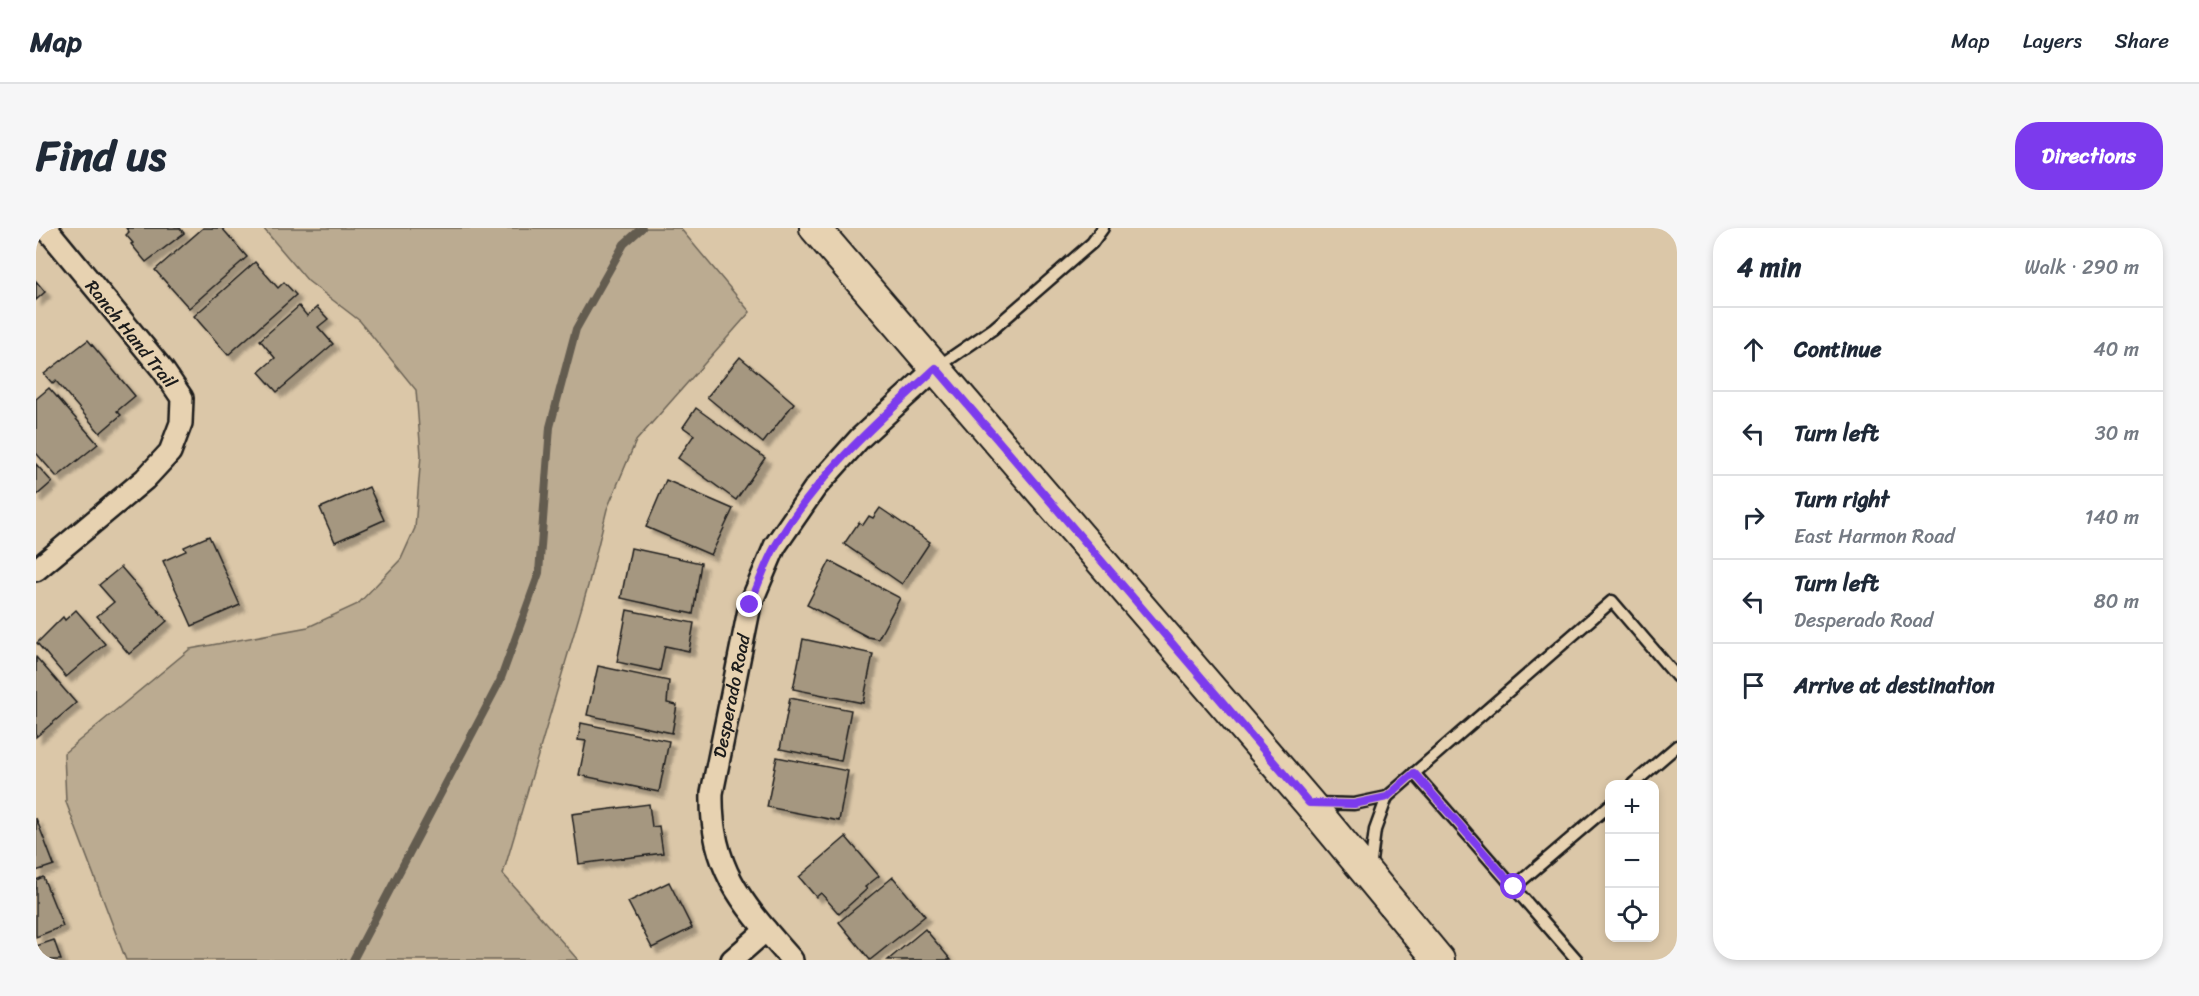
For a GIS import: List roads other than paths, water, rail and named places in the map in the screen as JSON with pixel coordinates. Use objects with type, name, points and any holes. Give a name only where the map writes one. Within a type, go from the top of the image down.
[{"type":"main road","points":[[815,228],[1309,803],[1439,960]]},
{"type":"street","name":"Ranch Hand Trail","points":[[36,570],[145,479],[170,452],[181,423],[182,398],[163,370],[46,228]]},
{"type":"street","name":"Desperado Road","points":[[792,960],[766,930],[729,877],[717,849],[711,824],[712,793],[750,605],[775,546],[815,488],[860,438],[936,368]]},
{"type":"street","points":[[732,960],[766,930]]},
{"type":"lane","points":[[936,368],[993,329],[1092,243],[1103,228]]},
{"type":"lane","points":[[1369,875],[1375,830],[1387,797],[1612,601],[1677,677]]},
{"type":"lane","points":[[1638,780],[1677,746]]},
{"type":"lane","points":[[1414,773],[1577,960]]},
{"type":"lane","points":[[1309,803],[1354,804],[1387,797]]},
{"type":"lane","points":[[1514,887],[1605,809]]},
{"type":"waterway","points":[[353,960],[500,681],[539,573],[550,427],[576,329],[624,244],[642,228]]}]
